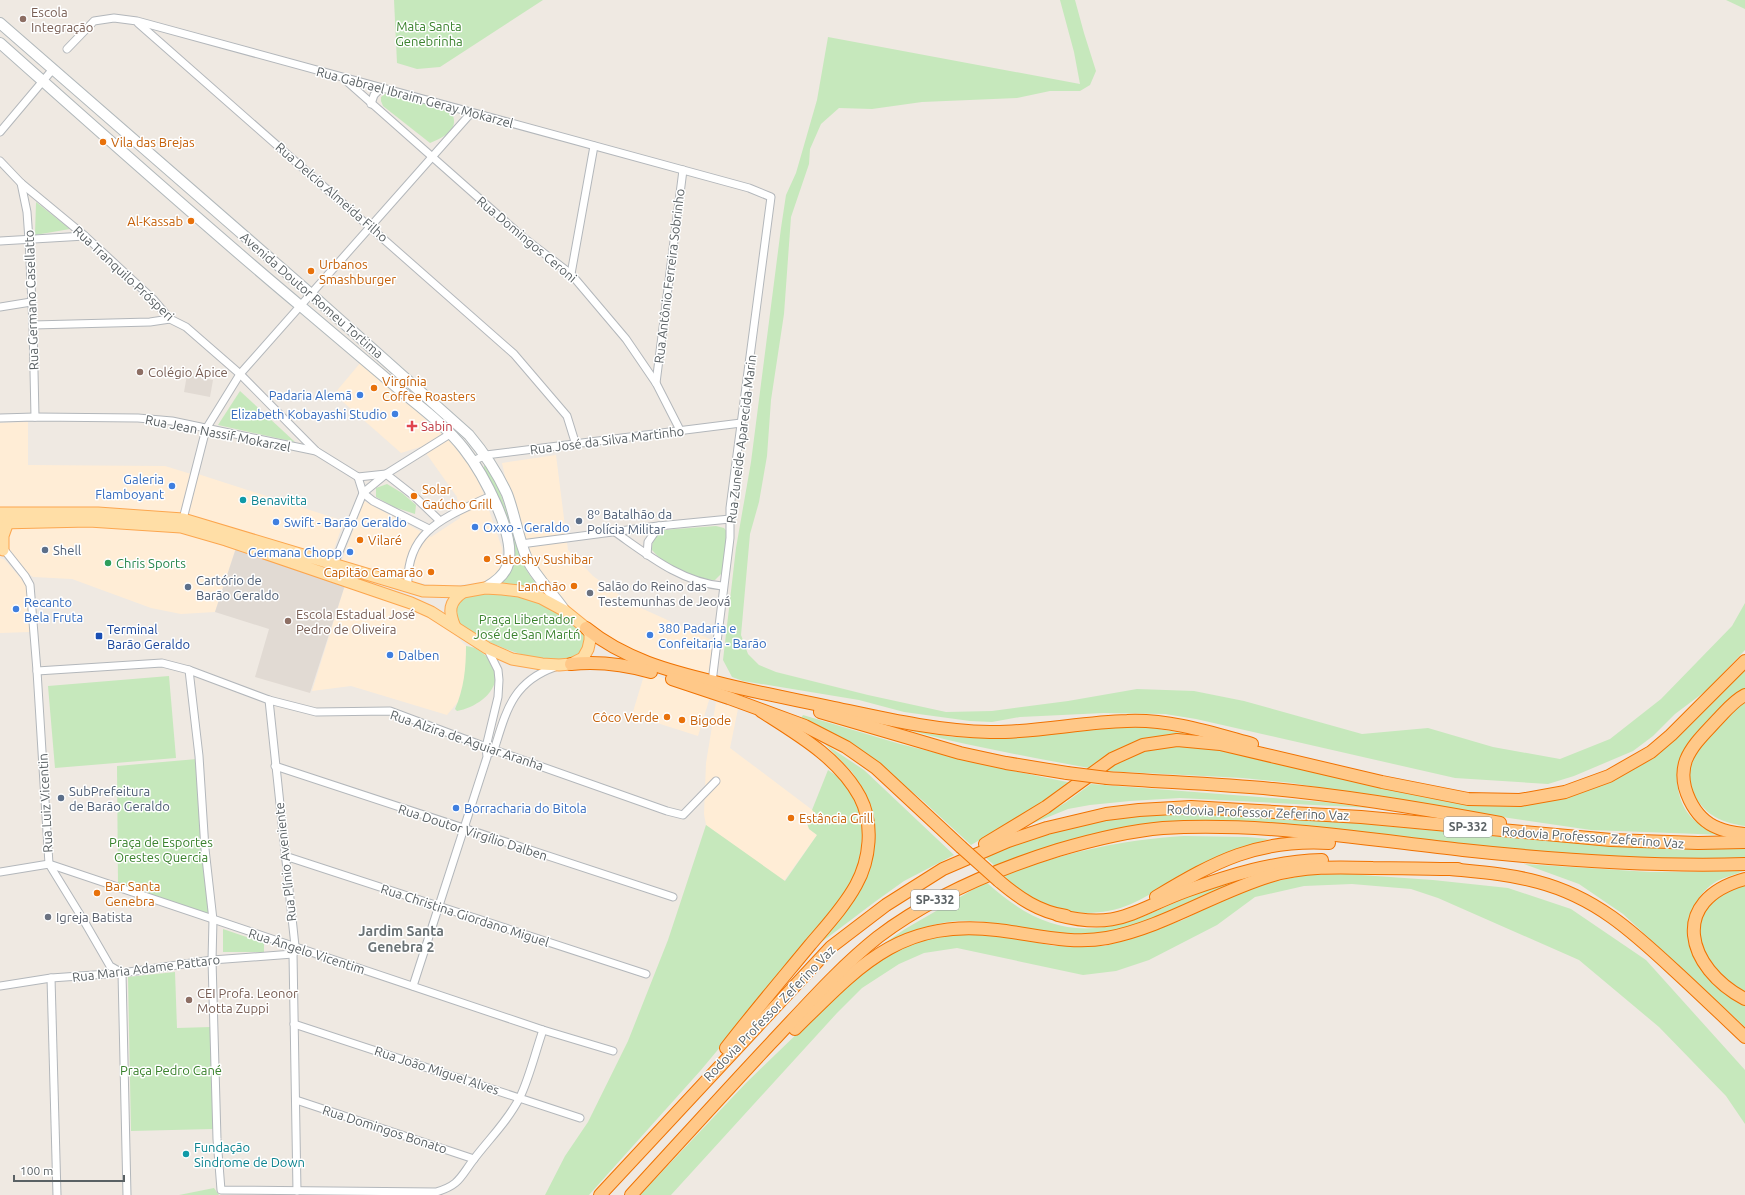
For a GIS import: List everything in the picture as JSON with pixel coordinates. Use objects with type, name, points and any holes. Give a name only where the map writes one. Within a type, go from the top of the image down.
[{"type":"highway","points":[[586,628],[605,642],[629,656],[666,669],[747,690],[891,719],[963,731],[1019,732],[1129,721],[1177,725],[1207,731],[1382,782]]},
{"type":"highway","points":[[943,869],[1046,807],[1112,759],[1133,749],[1154,743],[1177,740],[1220,744],[1382,782],[1445,795],[1487,800],[1520,800],[1565,792],[1609,776],[1651,752],[1672,735],[1745,661]]},
{"type":"highway","points":[[565,665],[610,663],[634,667],[729,698],[805,726],[826,736],[863,758],[1016,896],[1034,907],[1058,915],[1088,921],[1119,919],[1144,910],[1163,900],[1217,880],[1240,873],[1293,862],[1349,860],[1493,873],[1538,882],[1562,890],[1592,904],[1612,916],[1643,941],[1745,1037]]},
{"type":"highway","points":[[747,690],[960,753],[1067,773],[1108,778],[1209,784],[1316,794],[1454,815],[1574,837]]},
{"type":"highway","points":[[1745,695],[1726,710],[1692,748],[1686,761],[1684,772],[1685,787],[1694,808],[1717,828],[1745,834]]},
{"type":"highway","points":[[673,1114],[845,902],[856,884],[867,854],[869,838],[867,817],[860,798],[850,783],[838,768],[802,737],[761,711]]},
{"type":"highway","name":"Rodovia Professor Zeferino Vaz","points":[[600,1195],[673,1114],[831,946],[886,905],[943,869],[1008,841],[1047,828],[1099,815],[1164,808],[1191,807],[1361,817],[1574,837],[1698,843],[1745,842]]},
{"type":"highway","name":"Rodovia Professor Zeferino Vaz","points":[[631,1195],[830,979],[881,935],[938,899],[967,883],[1004,868],[1107,837],[1160,828],[1221,827],[1348,837],[1463,850],[1616,862],[1685,865],[1745,864]]},
{"type":"highway","points":[[1058,915],[1076,918],[1099,918],[1125,912],[1235,855],[1274,844],[1320,842],[1463,850]]},
{"type":"highway","points":[[672,1150],[859,967],[876,955],[905,940],[934,931],[958,927],[996,930],[1079,941],[1098,939],[1133,932],[1158,923],[1250,882],[1290,872],[1326,867],[1458,869]]},
{"type":"highway","points":[[1745,879],[1731,883],[1707,898],[1700,908],[1695,923],[1693,938],[1696,950],[1705,965],[1723,983],[1745,999]]},
{"type":"main road","name":"Avenida Doutor Romeu Tortima","points":[[0,23],[449,415],[469,435],[486,455],[496,472],[507,496],[521,544],[536,574],[565,610]]},
{"type":"main road","name":"Avenida Doutor Romeu Tortima","points":[[0,43],[300,306],[450,434],[473,461],[493,495],[505,532],[509,558],[507,567],[502,576],[485,588]]},
{"type":"main road","points":[[0,513],[98,513],[183,519],[423,591],[463,592],[485,588],[502,589],[541,598],[565,610],[586,628],[590,634],[590,640],[588,649],[582,658],[565,665],[512,659],[487,648],[431,612],[411,603],[226,540],[182,527],[89,521],[4,522],[1,548]]},
{"type":"main road","points":[[354,584],[358,572]]},
{"type":"main road","points":[[455,627],[450,610],[452,602],[463,592]]},
{"type":"street","name":"Rua Gabrael Ibraim Geray Mokarzel","points":[[67,49],[94,21],[114,18],[137,21],[749,188],[771,197]]},
{"type":"street","name":"Rua Delcio Almeida Filho","points":[[137,21],[371,226],[514,354],[567,416],[576,445]]},
{"type":"street","points":[[0,132],[53,69]]},
{"type":"street","name":"Rua Domingos Ceroni","points":[[341,77],[524,238],[571,274],[626,339],[656,383],[680,430]]},
{"type":"street","points":[[371,104],[374,95],[381,88]]},
{"type":"street","points":[[183,519],[206,429],[240,374],[471,113]]},
{"type":"street","points":[[571,274],[594,146]]},
{"type":"street","name":"Rua Tranquilo Prósperi","points":[[0,161],[21,183],[85,236],[153,299],[170,319],[186,327],[240,374],[316,452],[358,477]]},
{"type":"street","name":"Rua Antônio Ferreira Sobrinho","points":[[656,383],[683,170]]},
{"type":"street","name":"Rua Germano Casellatto","points":[[21,183],[27,212],[29,240],[33,325],[34,417]]},
{"type":"street","name":"Rua Zuneide Aparecida Marin","points":[[712,682],[722,586],[730,538],[730,508],[771,197]]},
{"type":"street","points":[[0,241],[85,236]]},
{"type":"street","points":[[0,307],[31,302]]},
{"type":"street","points":[[33,325],[150,322],[170,319]]},
{"type":"street","name":"Rua Jean Nassif Mokarzel","points":[[0,418],[138,418],[172,421],[316,452]]},
{"type":"street","name":"Rua José da Silva Martinho","points":[[473,461],[486,455],[576,445],[741,423]]},
{"type":"street","points":[[334,564],[363,493],[386,474],[450,434]]},
{"type":"street","points":[[430,530],[387,508],[363,493],[358,477],[386,474],[414,496],[440,521]]},
{"type":"street","points":[[408,587],[407,571],[411,557],[419,541],[440,521],[493,495]]},
{"type":"street","points":[[521,544],[659,526],[730,519]]},
{"type":"street","points":[[647,555],[648,542],[659,526]]},
{"type":"street","points":[[615,532],[670,570],[705,583],[722,586]]},
{"type":"street","name":"Rua Luiz Vicentin","points":[[1,548],[25,576],[30,585],[49,864],[110,966],[122,973]]},
{"type":"street","points":[[487,648],[498,670],[499,680],[490,749]]},
{"type":"street","name":"Rua Alzira de Aguiar Aranha","points":[[37,671],[162,663],[189,670],[269,700],[316,712],[390,711],[490,749],[683,815],[716,781]]},
{"type":"street","points":[[413,986],[487,757],[509,704],[516,694],[538,674],[565,665]]},
{"type":"street","points":[[189,670],[199,756],[205,849],[212,920],[217,1139],[221,1190],[436,1192],[449,1188],[458,1181],[474,1159],[497,1133],[520,1097],[543,1030]]},
{"type":"street","name":"Rua Plínio Aveniente","points":[[269,700],[295,946],[293,954],[297,1191]]},
{"type":"street","name":"Rua Doutor Virgílio Dalben","points":[[275,766],[673,897]]},
{"type":"street","name":"Rua Christina Giordano Miguel","points":[[285,856],[646,974]]},
{"type":"street","name":"Rua Ângelo Vicentim","points":[[0,872],[49,864],[543,1030],[613,1051]]},
{"type":"street","name":"Rua Maria Adame Pattaro","points":[[0,986],[51,978],[122,973],[212,960],[293,954]]},
{"type":"street","points":[[122,973],[128,1195]]},
{"type":"street","points":[[51,978],[57,1195]]},
{"type":"street","name":"Rua João Miguel Alves","points":[[294,1024],[520,1097],[580,1118]]},
{"type":"street","name":"Rua Domingos Bonato","points":[[296,1100],[474,1159]]},
{"type":"shaded area","points":[[361,362],[450,441],[477,475],[502,548],[501,570],[490,581],[442,587],[411,581],[342,560],[364,501],[431,537],[460,518],[457,497],[420,447],[401,453],[334,394]]},
{"type":"shaded area","points":[[187,375],[213,380],[210,397],[184,392]]},
{"type":"shaded area","points":[[28,422],[28,465],[165,466],[191,474],[181,515],[0,512],[0,423]]},
{"type":"shaded area","points":[[556,455],[568,550],[593,576],[632,604],[714,641],[708,677],[619,651],[553,594],[520,541],[502,463]]},
{"type":"shaded area","points":[[198,474],[344,521],[330,560],[186,517]]},
{"type":"shaded area","points":[[79,524],[182,530],[236,548],[215,612],[181,614],[151,608],[72,579],[33,577],[23,570],[8,551],[8,538],[11,526]]},
{"type":"shaded area","name":"Escola Estadual José Pedro de Oliveira","points":[[236,548],[345,585],[310,693],[255,677],[269,629],[215,612]]},
{"type":"shaded area","points":[[0,558],[5,560],[26,584],[30,632],[0,633]]},
{"type":"shaded area","points":[[345,585],[403,605],[448,628],[466,646],[466,671],[463,685],[458,702],[447,715],[351,686],[312,691]]},
{"type":"shaded area","points":[[645,672],[711,694],[698,736],[632,715]]},
{"type":"shaded area","points":[[716,702],[738,709],[730,748],[815,812],[809,829],[817,835],[784,881],[706,825],[704,814],[706,763]]},
{"type":"green space","name":"Mata Santa Genebrinha","points":[[394,0],[543,0],[440,67],[417,69],[397,63]]},
{"type":"green space","points":[[1060,0],[1075,0],[1096,71],[1090,85],[1080,91],[1050,91],[1017,98],[922,102],[872,109],[839,108],[821,124],[810,149],[809,164],[791,217],[784,314],[771,400],[767,456],[759,502],[750,534],[741,635],[748,654],[759,665],[776,672],[868,695],[946,712],[992,711],[1068,701],[1137,689],[1194,691],[1244,701],[1362,734],[1428,728],[1493,747],[1560,759],[1610,739],[1661,699],[1732,626],[1745,603],[1745,650],[1707,690],[1675,714],[1653,736],[1633,751],[1574,776],[1548,784],[1455,778],[1196,719],[1165,714],[1104,713],[1020,717],[992,722],[970,721],[904,712],[859,700],[743,681],[732,677],[723,660],[736,548],[751,462],[781,228],[786,195],[796,173],[817,100],[828,37],[1080,84],[1074,52]]},
{"type":"green space","points":[[1726,0],[1745,0],[1745,9]]},
{"type":"green space","points":[[389,93],[450,110],[453,116],[453,127],[446,135],[430,143],[383,106],[381,97]]},
{"type":"green space","points":[[36,202],[70,229],[35,235]]},
{"type":"green space","points":[[240,391],[295,442],[218,425]]},
{"type":"green space","points":[[484,465],[495,480],[526,569],[537,584],[550,597],[499,585],[512,567],[513,554],[494,490],[484,470]]},
{"type":"green space","points":[[387,484],[402,493],[416,505],[415,514],[394,507],[376,497],[376,488]]},
{"type":"green space","points":[[716,526],[724,528],[728,533],[722,573],[715,580],[699,578],[681,571],[657,556],[652,550],[654,538],[663,530]]},
{"type":"green space","name":"Praça Libertador José de San Martń","points":[[481,593],[504,593],[518,595],[542,603],[570,618],[582,628],[585,635],[585,643],[582,651],[576,656],[568,659],[540,659],[517,653],[496,645],[464,628],[456,619],[457,605],[465,597]]},
{"type":"green space","points":[[466,646],[477,649],[487,657],[496,676],[495,683],[488,695],[477,704],[457,711],[455,709],[461,694],[464,678]]},
{"type":"green space","points":[[1745,667],[1745,690],[1679,763],[1677,781],[1678,790],[1680,799],[1688,814],[1704,828],[1725,835],[1591,830],[1454,810],[1292,783],[1243,778],[1105,771],[1134,753],[1166,746],[1200,746],[1476,803],[1621,775]]},
{"type":"green space","points":[[169,676],[176,758],[55,768],[48,686]]},
{"type":"green space","points":[[1745,702],[1745,826],[1718,819],[1708,812],[1698,801],[1692,791],[1688,772],[1694,755],[1706,739]]},
{"type":"green space","points":[[803,715],[900,744],[990,766],[1072,783],[1046,802],[971,845],[922,800],[869,756],[799,722]]},
{"type":"green space","points":[[883,723],[926,733],[953,737],[1006,737],[1077,729],[1141,726],[1205,737],[1172,736],[1144,740],[1117,750],[1089,768],[960,743]]},
{"type":"green space","points":[[825,744],[864,770],[954,855],[904,881],[811,950],[852,901],[871,810],[865,792],[852,772]]},
{"type":"green space","name":"Praça de Esportes Orestes Quercia","points":[[197,759],[210,915],[118,884],[117,766]]},
{"type":"green space","points":[[828,770],[841,780],[851,792],[861,820],[861,851],[849,889],[836,908],[701,1070],[589,1195],[545,1195],[565,1156],[588,1122],[628,1041],[668,940],[706,825],[785,881],[817,835],[809,829],[807,823],[815,813],[812,810]]},
{"type":"green space","points":[[1091,784],[1324,802],[1373,808],[1180,798],[1130,801],[1068,809],[1026,826],[1065,803]]},
{"type":"green space","points":[[1204,813],[1355,823],[1524,839],[1620,845],[1745,847],[1745,860],[1577,856],[1232,824],[1081,837],[1027,854],[996,867],[985,857],[1034,837],[1081,824],[1142,815]]},
{"type":"green space","points":[[1184,836],[1247,837],[1269,839],[1217,857],[1131,904],[1103,912],[1074,912],[1046,906],[1021,892],[1003,875],[1048,860],[1114,844]]},
{"type":"green space","points":[[1524,864],[1650,872],[1743,871],[1717,881],[1698,899],[1690,922],[1689,935],[1695,959],[1706,975],[1745,1004],[1745,1027],[1623,914],[1579,884]]},
{"type":"green space","points":[[1347,874],[1433,880],[1508,888],[1571,909],[1646,960],[1745,1070],[1745,1124],[1726,1096],[1659,1027],[1579,960],[1438,898],[1411,889],[1352,884],[1304,886],[1255,897],[1217,925],[1149,960],[1116,971],[1083,975],[957,948],[924,953],[899,964],[862,988],[837,1013],[671,1195],[640,1195],[746,1083],[863,970],[910,941],[950,933],[998,935],[1054,946],[1105,946],[1183,920],[1226,898],[1272,882],[1306,875]]},
{"type":"green space","points":[[1250,877],[1220,888],[1141,924],[1115,931],[1093,934],[1061,933],[1037,931],[987,922],[956,921],[926,927],[879,947],[905,929],[986,882],[1002,896],[1034,916],[1051,923],[1068,927],[1087,928],[1107,927],[1128,922],[1212,887],[1230,881]]},
{"type":"green space","points":[[1745,883],[1745,993],[1724,977],[1710,963],[1701,947],[1697,933],[1701,919],[1715,899],[1727,889]]},
{"type":"green space","points":[[223,929],[264,943],[264,952],[223,952]]},
{"type":"green space","name":"Praça Pedro Cané","points":[[175,972],[177,1028],[211,1027],[213,1129],[131,1131],[128,977]]},
{"type":"green space","points":[[214,1188],[219,1195],[179,1195]]},
{"type":"place","name":"Escola Integração","points":[[23,19]]},
{"type":"place","name":"Vila das Brejas","points":[[103,142]]},
{"type":"place","name":"Al-Kassab","points":[[191,221]]},
{"type":"place","name":"Urbanos Smashburger","points":[[311,271]]},
{"type":"place","name":"Colégio Ápice","points":[[140,372]]},
{"type":"place","name":"Virgínia Coffee Roasters","points":[[374,388]]},
{"type":"place","name":"Padaria Alemã","points":[[360,395]]},
{"type":"place","name":"Elizabeth Kobayashi Studio","points":[[395,414]]},
{"type":"place","name":"Sabin","points":[[412,426]]},
{"type":"place","name":"Galeria Flamboyant","points":[[172,486]]},
{"type":"place","name":"Solar Gaúcho Grill","points":[[414,496]]},
{"type":"place","name":"Benavitta","points":[[243,500]]},
{"type":"place","name":"8º Batalhão da Polícia Militar","points":[[579,521]]},
{"type":"place","name":"Swift - Barão Geraldo","points":[[276,522]]},
{"type":"place","name":"Oxxo - Geraldo","points":[[475,527]]},
{"type":"place","name":"Vilaré","points":[[360,540]]},
{"type":"place","name":"Shell","points":[[45,550]]},
{"type":"place","name":"Germana Chopp","points":[[350,552]]},
{"type":"place","name":"Satoshy Sushibar","points":[[487,559]]},
{"type":"place","name":"Chris Sports","points":[[108,563]]},
{"type":"place","name":"Capitão Camarão","points":[[431,572]]},
{"type":"place","name":"Lanchão","points":[[574,586]]},
{"type":"place","name":"Cartório de Barão Geraldo","points":[[188,587]]},
{"type":"place","name":"Salão do Reino das Testemunhas de Jeová","points":[[590,593]]},
{"type":"place","name":"Recanto Bela Fruta","points":[[16,609]]},
{"type":"place","name":"Escola Estadual José Pedro de Oliveira","points":[[288,621]]},
{"type":"place","name":"380 Padaria e Confeitaria - Barão","points":[[650,635]]},
{"type":"place","name":"Terminal Barão Geraldo","points":[[99,636]]},
{"type":"place","name":"Dalben","points":[[390,655]]},
{"type":"place","name":"Côco Verde","points":[[667,717]]},
{"type":"place","name":"Bigode","points":[[682,720]]},
{"type":"place","name":"SubPrefeitura de Barão Geraldo","points":[[61,798]]},
{"type":"place","name":"Borracharia do Bitola","points":[[456,808]]},
{"type":"place","name":"Estância Grill","points":[[791,818]]},
{"type":"place","name":"Bar Santa Genebra","points":[[97,893]]},
{"type":"place","name":"Igreja Batista","points":[[48,917]]},
{"type":"place","name":"CEI Profa. Leonor Motta Zuppi","points":[[189,1000]]},
{"type":"place","name":"Fundação Sindrome de Down","points":[[186,1154]]},
{"type":"district","name":"Jardim Santa Genebra 2","points":[[401,940]]}]
